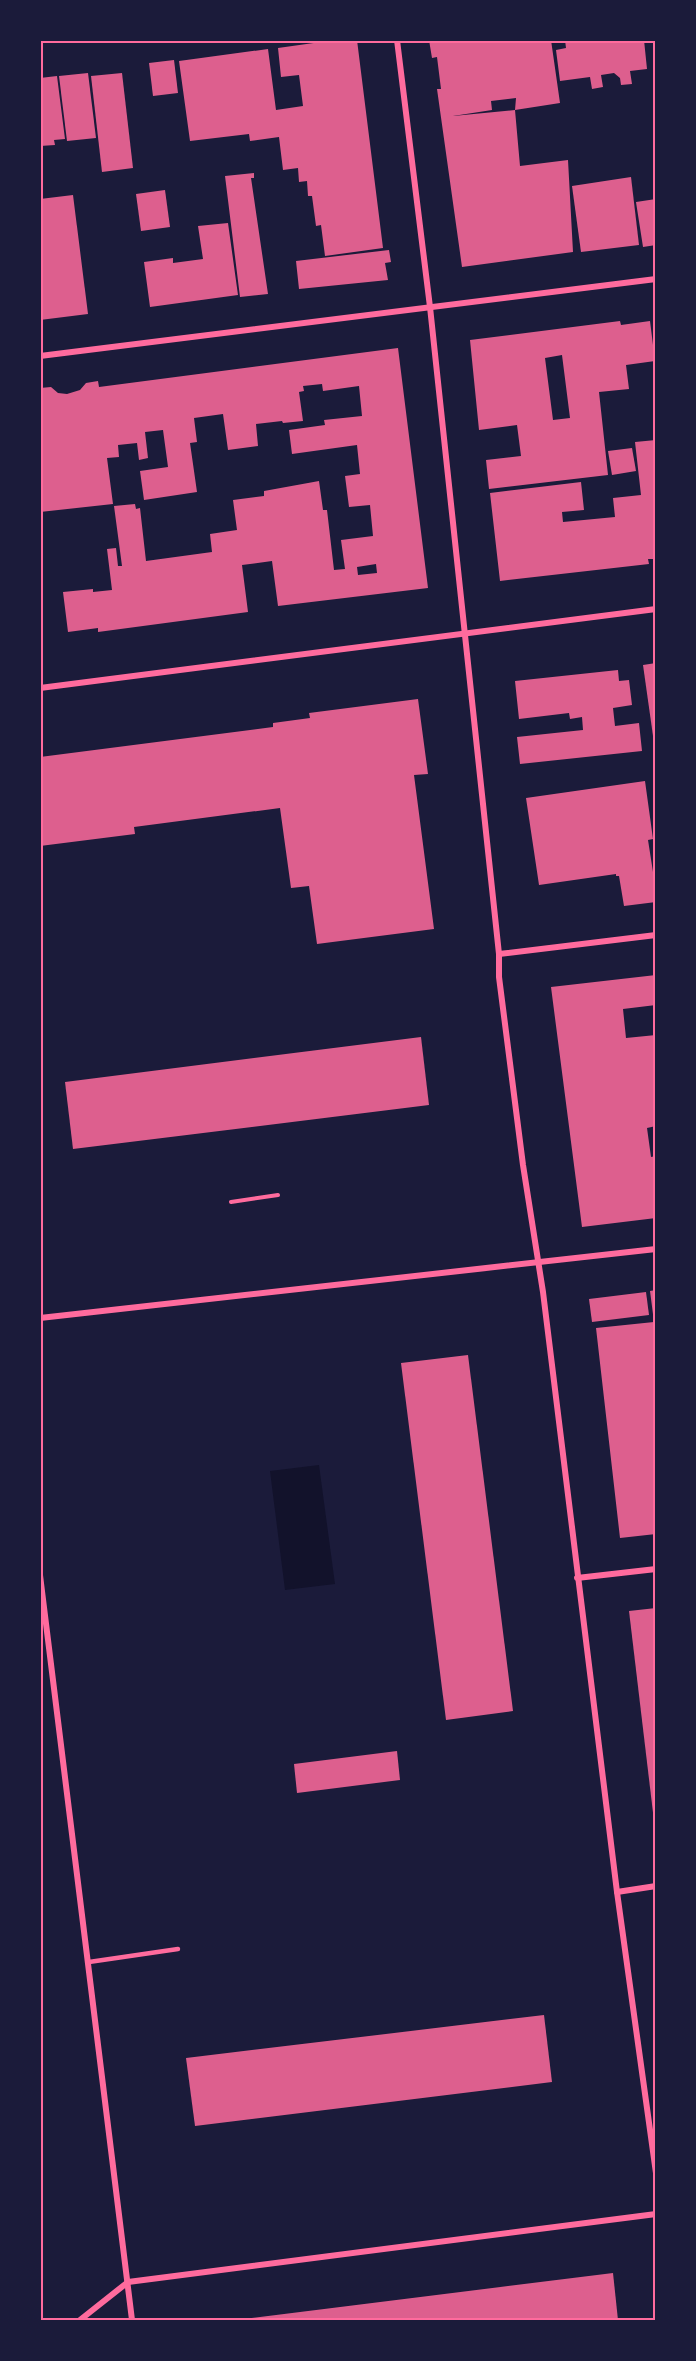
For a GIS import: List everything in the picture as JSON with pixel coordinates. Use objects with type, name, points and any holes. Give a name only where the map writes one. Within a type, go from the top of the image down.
[{"type":"street","points":[[397,40],[430,307],[499,954],[499,977],[538,1262],[616,1892],[656,2173]]},
{"type":"street","points":[[40,356],[656,279]]},
{"type":"street","points":[[40,688],[656,609]]},
{"type":"street","points":[[499,954],[656,935]]},
{"type":"street","points":[[40,1318],[656,1249]]},
{"type":"street","points":[[577,1578],[656,1569]]},
{"type":"street","points":[[40,1575],[132,2320]]},
{"type":"street","points":[[616,1892],[656,1886]]},
{"type":"street","points":[[80,2320],[128,2282],[656,2214]]},
{"type":"lane","points":[[89,1962],[178,1949]]},
{"type":"path","points":[[231,1202],[279,1195]]},
{"type":"shaded area","points":[[319,1465],[335,1584],[285,1590],[270,1471]]},
{"type":"building","points":[[335,40],[357,40],[383,248],[325,256],[321,225],[316,226],[312,196],[308,196],[307,181],[299,182],[298,168],[283,170],[279,137],[250,141],[249,134],[190,141],[179,61],[268,49],[276,110],[303,106],[299,75],[281,77],[278,48]]},
{"type":"building","points":[[429,40],[551,40],[560,103],[515,110],[520,166],[568,160],[573,252],[462,267],[437,89],[441,89],[437,57],[432,58]],"holes":[[[516,98],[515,110],[453,116],[492,110],[491,101]]]},
{"type":"building","points":[[565,40],[644,40],[647,69],[630,71],[632,84],[621,85],[620,78],[614,73],[601,75],[603,87],[592,89],[590,77],[560,81],[556,50],[566,48]]},
{"type":"building","points":[[174,60],[178,93],[153,96],[149,63]]},
{"type":"building","points":[[88,73],[96,138],[67,141],[59,76]]},
{"type":"building","points":[[122,73],[133,168],[102,172],[91,76]]},
{"type":"building","points":[[57,76],[65,139],[54,140],[55,145],[40,146],[40,78]]},
{"type":"building","points":[[254,173],[254,178],[251,178],[268,294],[240,297],[225,176]]},
{"type":"building","points":[[631,177],[639,245],[581,252],[572,186]]},
{"type":"building","points":[[165,190],[170,227],[141,231],[136,194]]},
{"type":"building","points":[[73,195],[88,314],[40,320],[40,199]]},
{"type":"building","points":[[656,199],[656,245],[643,247],[636,202]]},
{"type":"building","points":[[228,223],[238,295],[150,307],[144,262],[173,258],[173,263],[203,259],[198,226]]},
{"type":"building","points":[[389,250],[391,262],[385,263],[388,280],[299,289],[296,261]]},
{"type":"building","points":[[620,321],[621,325],[650,321],[655,361],[626,365],[629,389],[599,392],[608,475],[489,489],[486,460],[521,456],[517,425],[479,430],[470,340]],"holes":[[[562,355],[570,418],[553,420],[545,358]]]},
{"type":"building","points":[[398,348],[428,588],[278,606],[272,561],[242,565],[248,612],[98,632],[98,628],[68,632],[63,592],[112,590],[107,549],[116,548],[118,566],[122,566],[114,506],[135,504],[136,509],[140,508],[146,561],[212,552],[210,534],[237,530],[233,500],[264,496],[264,491],[319,481],[323,510],[327,510],[334,570],[345,569],[341,540],[373,536],[370,505],[349,507],[345,476],[360,474],[357,445],[292,454],[289,430],[325,425],[324,420],[362,416],[359,386],[323,391],[322,384],[303,386],[304,391],[299,392],[303,421],[256,424],[258,446],[228,450],[223,414],[194,418],[197,442],[190,443],[197,492],[144,500],[140,471],[168,467],[163,430],[145,432],[148,458],[139,460],[137,443],[118,445],[119,457],[107,458],[113,504],[40,512],[40,388],[51,387],[58,393],[67,394],[80,390],[86,383],[98,381],[99,387]],"holes":[[[376,564],[377,573],[358,575],[357,567]]]},
{"type":"building","points":[[656,440],[656,559],[648,559],[649,564],[500,581],[490,493],[581,482],[584,510],[562,512],[563,522],[615,517],[613,498],[641,495],[635,442]]},
{"type":"building","points":[[632,448],[636,471],[612,475],[608,451]]},
{"type":"building","points":[[656,663],[656,743],[654,743],[643,665]]},
{"type":"building","points":[[618,670],[619,681],[629,680],[632,705],[613,708],[615,726],[639,723],[642,751],[520,764],[517,737],[583,730],[582,717],[570,719],[569,713],[519,719],[515,681]]},
{"type":"building","points":[[418,699],[428,774],[414,775],[434,929],[317,944],[309,886],[291,888],[280,808],[134,827],[135,834],[40,846],[40,757],[273,727],[273,723],[310,718],[309,713]]},
{"type":"building","points":[[645,781],[653,839],[648,840],[653,872],[656,871],[656,902],[624,906],[619,876],[616,874],[539,885],[526,798]]},
{"type":"building","points":[[656,975],[656,1005],[623,1009],[626,1038],[656,1035],[656,1066],[653,1066],[656,1089],[656,1126],[647,1128],[651,1157],[656,1156],[656,1218],[582,1227],[551,987]]},
{"type":"building","points":[[421,1037],[429,1105],[73,1149],[65,1082]]},
{"type":"building","points":[[656,1290],[656,1534],[620,1538],[596,1328],[654,1322],[650,1291]]},
{"type":"building","points":[[646,1292],[649,1315],[592,1322],[589,1299]]},
{"type":"building","points":[[468,1355],[513,1711],[446,1720],[401,1363]]},
{"type":"building","points":[[656,1608],[656,1821],[654,1821],[629,1611]]},
{"type":"building","points":[[397,1751],[400,1780],[297,1793],[294,1764]]},
{"type":"building","points":[[544,2015],[552,2082],[195,2126],[186,2058]]},
{"type":"building","points":[[613,2273],[618,2320],[243,2320],[243,2319]]}]
